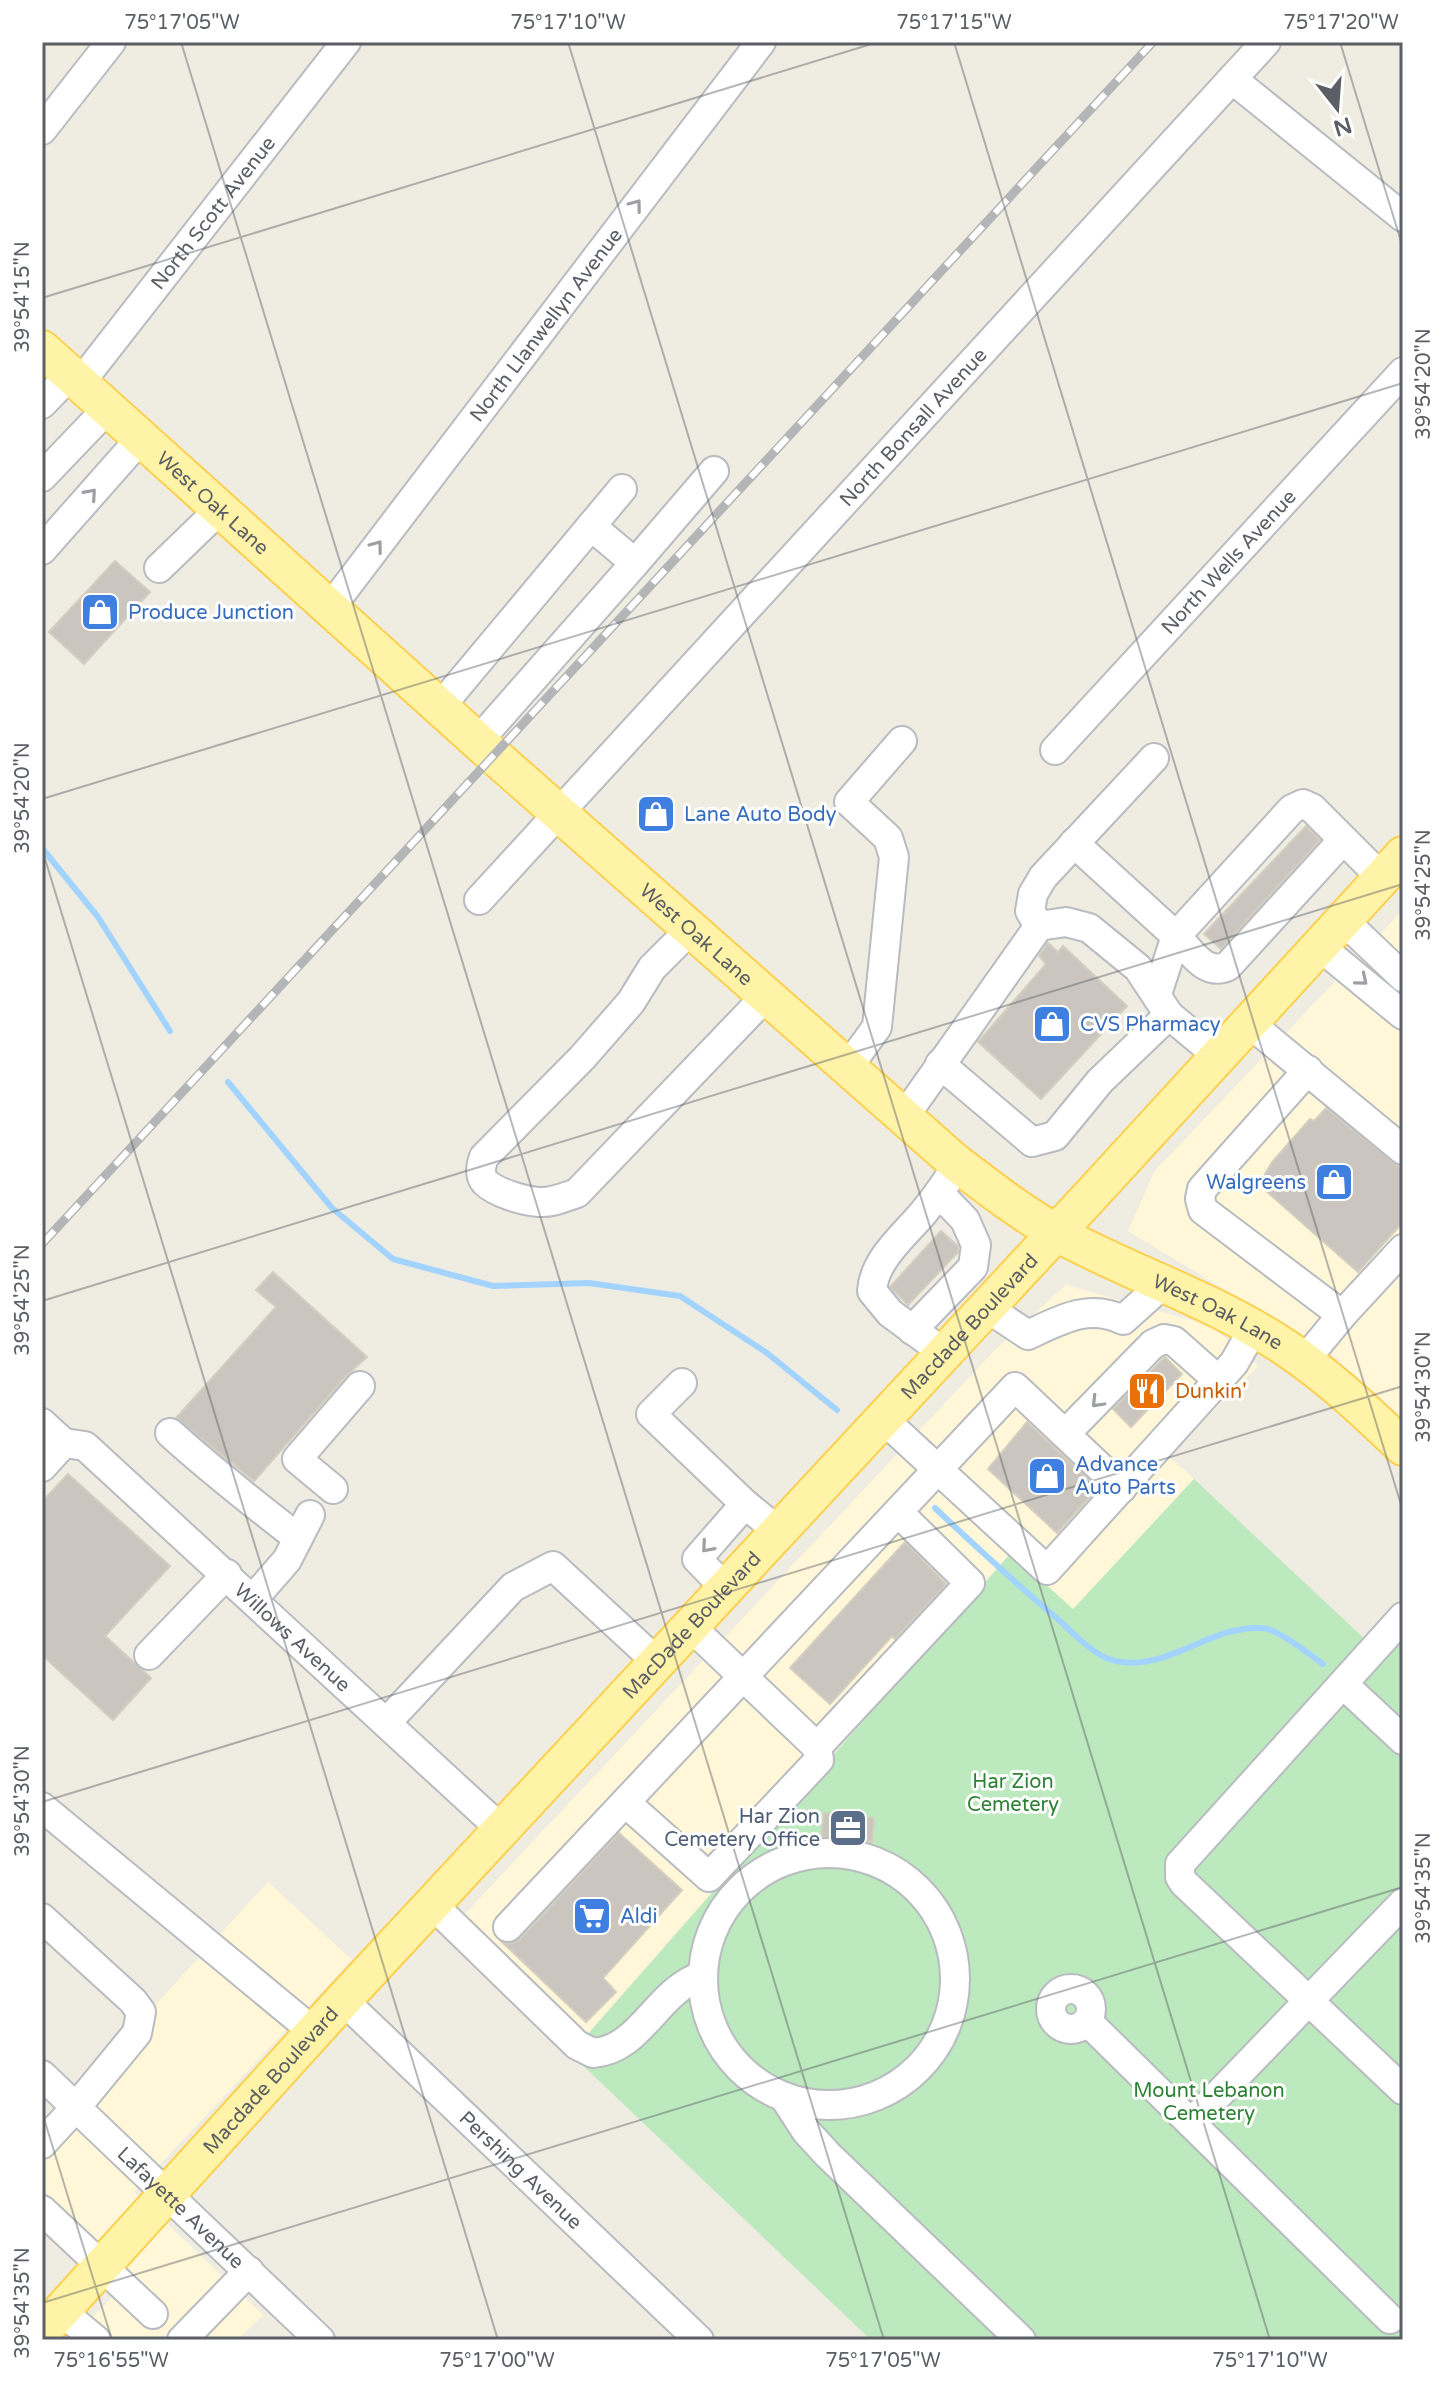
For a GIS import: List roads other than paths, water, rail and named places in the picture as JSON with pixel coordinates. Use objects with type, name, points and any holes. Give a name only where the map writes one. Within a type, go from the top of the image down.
[{"type":"main road","name":"West Oak Lane","points":[[42,349],[478,741],[904,1117],[949,1179],[994,1193],[1056,1232],[1254,1328],[1304,1361],[1358,1404],[1403,1447]]},
{"type":"main road","name":"Macdade Boulevard","points":[[882,1418],[1331,933],[1394,872]]},
{"type":"main road","name":"MacDade Boulevard","points":[[502,1830],[882,1418]]},
{"type":"main road","name":"Macdade Boulevard","points":[[47,2330],[343,2000],[502,1830]]},
{"type":"street","points":[[42,130],[111,42]]},
{"type":"street","name":"North Scott Avenue","points":[[42,404],[75,379],[346,42]]},
{"type":"street","name":"North Llanwellyn Avenue","points":[[330,608],[761,42]]},
{"type":"street","name":"North Bonsall Avenue","points":[[479,900],[1266,42]]},
{"type":"street","points":[[1232,79],[1403,217]]},
{"type":"street","name":"North Wells Avenue","points":[[1055,750],[1403,372]]},
{"type":"street","points":[[42,477],[108,408]]},
{"type":"street","points":[[42,550],[141,438]]},
{"type":"street","points":[[478,741],[714,471]]},
{"type":"street","points":[[440,707],[622,489]]},
{"type":"street","points":[[159,568],[220,509]]},
{"type":"street","points":[[591,526],[635,563]]},
{"type":"street","points":[[848,1067],[877,1027],[894,857],[888,838],[849,802],[902,741]]},
{"type":"street","points":[[1039,926],[1030,911],[1033,894],[1043,877],[1154,758]]},
{"type":"street","points":[[1138,968],[1176,936],[1292,809],[1303,804],[1312,808],[1343,840],[1394,872]]},
{"type":"street","points":[[1074,843],[1208,969],[1218,971],[1228,966],[1343,840]]},
{"type":"street","points":[[904,1117],[1039,926],[1066,922],[1089,928],[1138,968],[1163,1005],[1217,1055]]},
{"type":"street","points":[[691,929],[652,968],[631,1002],[582,1058],[484,1157],[481,1175],[486,1182],[505,1192],[541,1202],[577,1193],[767,995]]},
{"type":"street","points":[[1331,933],[1403,977]]},
{"type":"street","points":[[1331,933],[1403,1015]]},
{"type":"street","points":[[940,1064],[1032,1142],[1055,1136],[1163,1005],[1161,974],[1176,936]]},
{"type":"street","points":[[1248,1022],[1403,1150]]},
{"type":"street","points":[[1308,1070],[1202,1189],[1200,1199],[1203,1210],[1342,1315]]},
{"type":"street","points":[[912,1330],[973,1267],[976,1245],[949,1179],[890,1252],[873,1277],[872,1291],[890,1313],[912,1330],[944,1353]]},
{"type":"street","points":[[1304,1361],[1403,1249]]},
{"type":"street","points":[[973,1267],[994,1299],[1028,1335],[1066,1317],[1091,1311],[1109,1313],[1123,1320],[1163,1284]]},
{"type":"street","points":[[882,1418],[1047,1570],[1234,1363],[1254,1328]]},
{"type":"street","points":[[1065,1434],[1153,1344],[1164,1339],[1174,1341],[1218,1380]]},
{"type":"street","points":[[682,1383],[651,1414],[745,1504],[778,1531]]},
{"type":"street","points":[[333,1489],[297,1459],[360,1386]]},
{"type":"street","points":[[508,1927],[1015,1387],[1122,1488]]},
{"type":"street","name":"Willows Avenue","points":[[42,1423],[74,1445],[227,1574],[502,1830]]},
{"type":"street","points":[[170,1433],[229,1486],[304,1526],[287,1560],[253,1599]]},
{"type":"street","points":[[42,1467],[74,1445]]},
{"type":"street","points":[[725,1588],[697,1559],[745,1504]]},
{"type":"street","points":[[817,1747],[970,1583],[898,1512]]},
{"type":"street","points":[[386,1723],[513,1587],[553,1566],[657,1662]]},
{"type":"street","points":[[149,1655],[227,1574]]},
{"type":"street","points":[[1403,1617],[1180,1864],[1180,1877],[1184,1883],[1403,2090]]},
{"type":"street","points":[[626,1803],[709,1877],[819,1760],[817,1747],[690,1626]]},
{"type":"street","points":[[1343,1684],[1403,1740]]},
{"type":"street","points":[[42,1807],[314,2032]]},
{"type":"street","points":[[847,1853],[887,1866],[922,1891],[945,1926],[956,1967],[953,2010],[936,2049],[906,2080],[869,2099],[826,2105],[784,2097],[750,2079],[724,2050],[707,2014],[702,1976],[710,1934],[732,1898],[764,1870],[804,1854],[847,1853]]},
{"type":"street","points":[[1191,2123],[1403,1903]]},
{"type":"street","points":[[432,1904],[577,2045],[593,2053],[618,2048],[674,1991],[702,1976]]},
{"type":"street","points":[[42,1918],[133,2001],[141,2012],[137,2033],[42,2144]]},
{"type":"street","name":"Pershing Avenue","points":[[343,2000],[699,2340]]},
{"type":"street","points":[[1088,2022],[1393,2322]]},
{"type":"street","name":"Lafayette Avenue","points":[[42,2075],[320,2340]]},
{"type":"street","points":[[784,2097],[806,2131],[828,2155],[1021,2340]]},
{"type":"street","points":[[42,2210],[153,2314]]},
{"type":"street","points":[[182,2340],[249,2271]]},
{"type":"street","points":[[47,2330],[93,2339]]},
{"type":"waterway","points":[[42,848],[98,917],[170,1031]]},
{"type":"waterway","points":[[228,1082],[332,1208],[393,1259],[493,1286],[589,1283],[680,1296],[767,1353],[837,1410]]},
{"type":"waterway","points":[[935,1508],[1084,1643],[1109,1659],[1129,1663],[1148,1661],[1222,1634],[1261,1628],[1284,1637],[1323,1664]]},
{"type":"railway","points":[[42,1244],[1153,42]]},
{"type":"place","name":"Produce Junction","points":[[100,612]]},
{"type":"place","name":"Lane Auto Body","points":[[656,814]]},
{"type":"place","name":"CVS Pharmacy","points":[[1052,1024]]},
{"type":"place","name":"Walgreens","points":[[1334,1182]]},
{"type":"place","name":"Dunkin'","points":[[1147,1391]]},
{"type":"place","name":"Advance Auto Parts","points":[[1047,1476]]},
{"type":"place","name":"Har Zion Cemetery Office","points":[[848,1828]]},
{"type":"place","name":"Aldi","points":[[592,1916]]},
{"type":"park label","name":"Har Zion Cemetery","points":[[1013,1792]]},
{"type":"park label","name":"Mount Lebanon Cemetery","points":[[1209,2102]]}]
